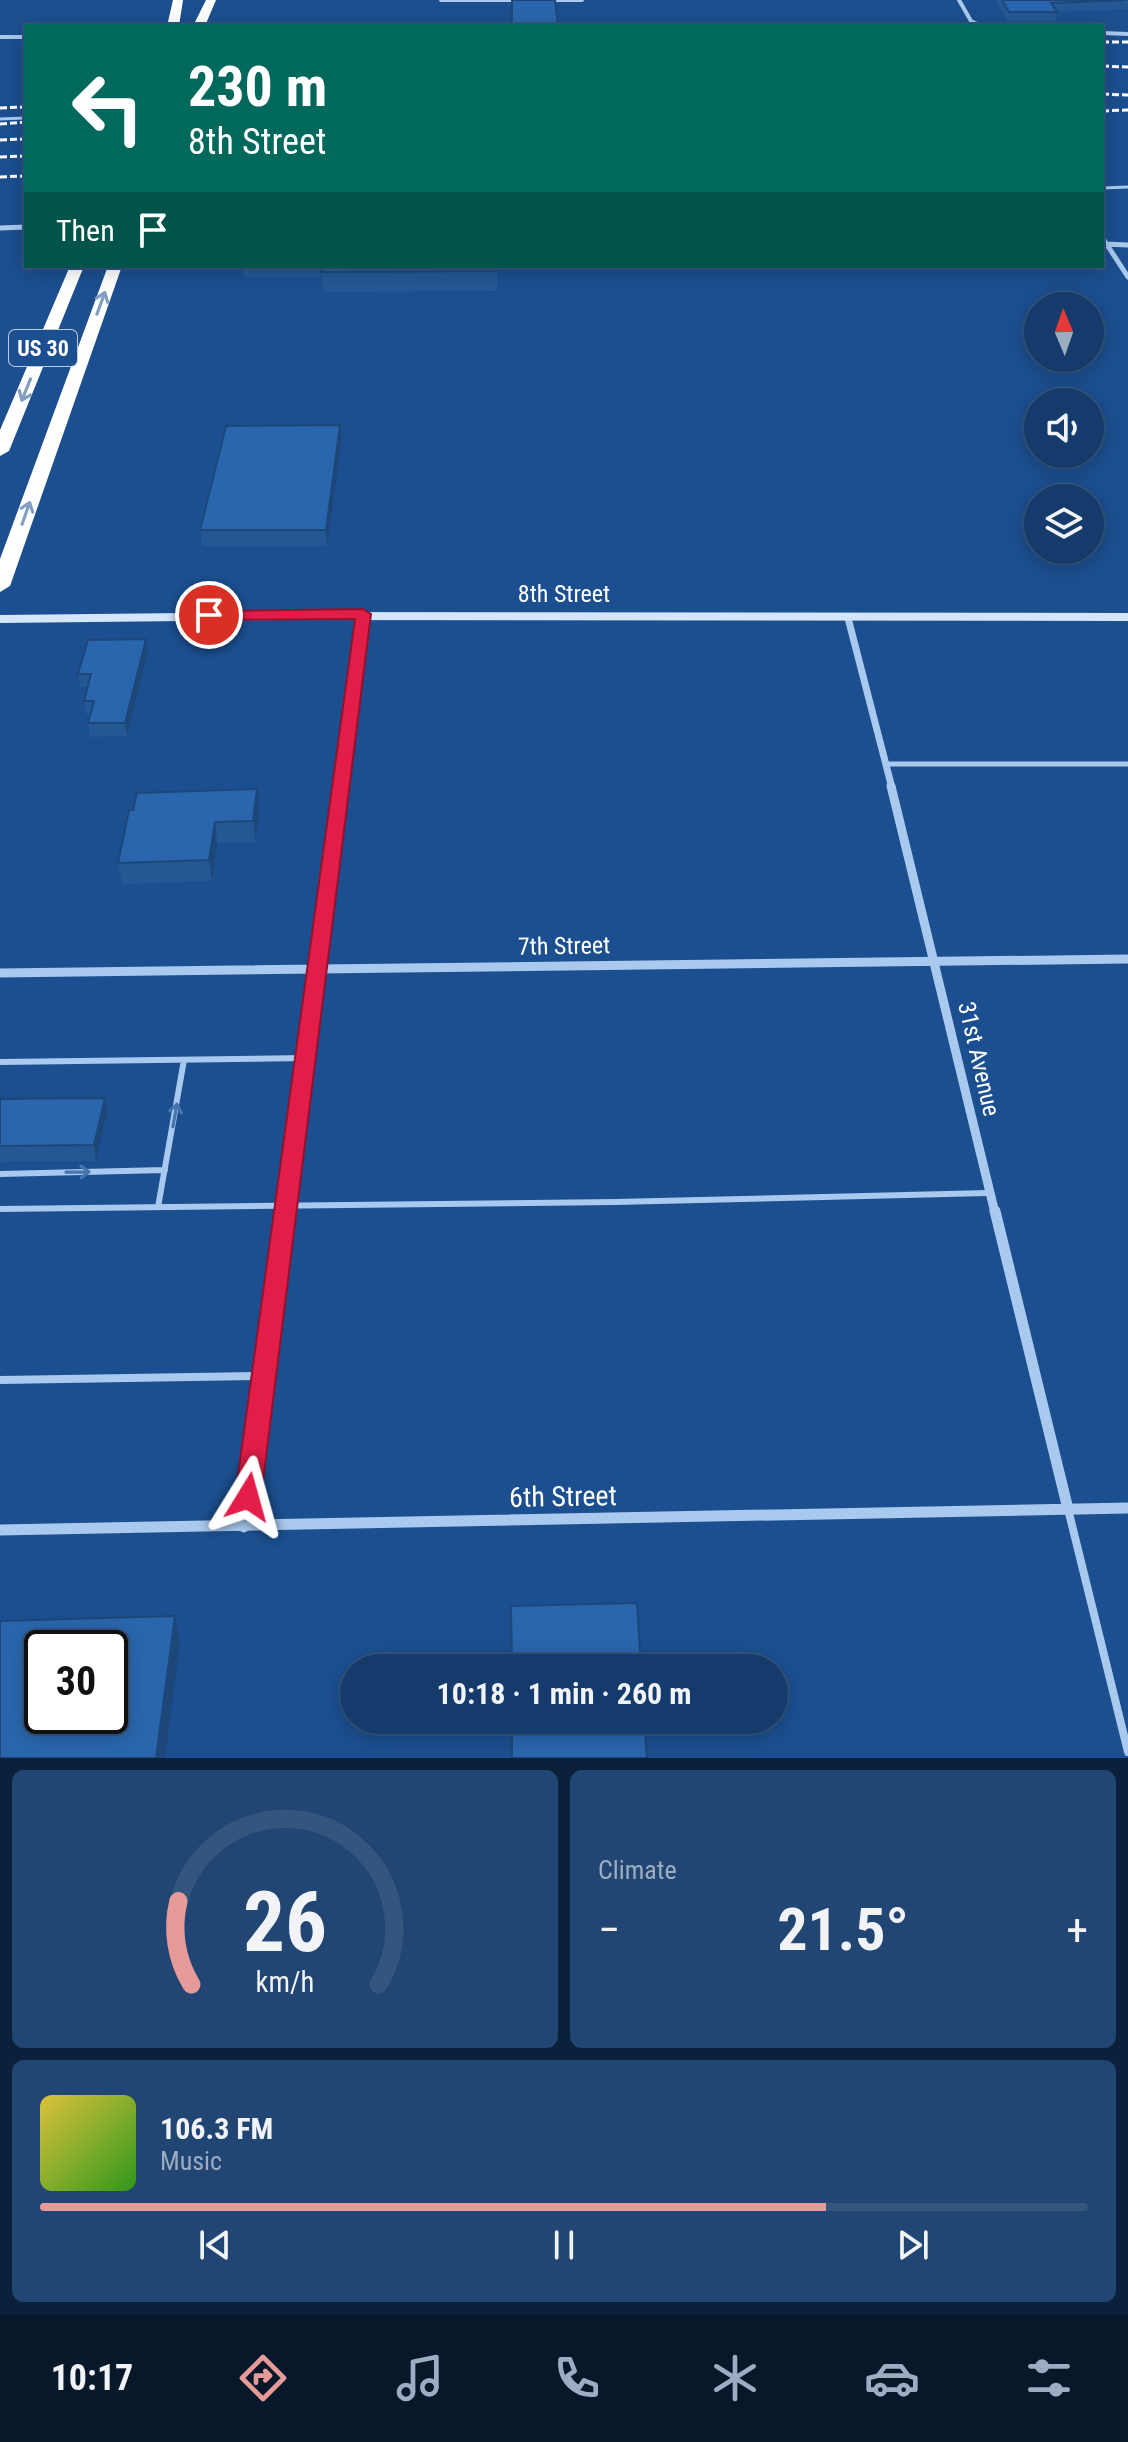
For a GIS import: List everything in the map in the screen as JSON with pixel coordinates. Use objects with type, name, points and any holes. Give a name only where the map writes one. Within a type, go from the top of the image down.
[{"type":"highway","points":[[173,24],[178,0]]},
{"type":"highway","points":[[200,24],[211,0]]},
{"type":"highway","name":"US 30","points":[[0,451],[76,268]]},
{"type":"highway","name":"US 30","points":[[0,586],[114,268]]},
{"type":"main road","name":"8th Street","points":[[0,619],[363,614],[1128,617]]},
{"type":"street","points":[[440,1],[582,0]]},
{"type":"street","points":[[959,0],[971,21],[977,24]]},
{"type":"street","points":[[1104,33],[1128,34]]},
{"type":"street","points":[[0,37],[24,37]]},
{"type":"street","points":[[0,228],[24,227]]},
{"type":"street","points":[[1104,244],[1128,245]]},
{"type":"street","points":[[1104,244],[1128,277]]},
{"type":"street","points":[[244,1527],[363,614]]},
{"type":"street","name":"31st Avenue","points":[[848,618],[936,961],[988,1193],[1068,1509]]},
{"type":"street","name":"7th Street","points":[[0,973],[1128,959]]},
{"type":"street","name":"6th Street","points":[[0,1530],[1128,1508]]},
{"type":"lane","points":[[0,119],[24,118]]},
{"type":"lane","points":[[1104,188],[1128,187]]},
{"type":"lane","points":[[887,764],[1128,764]]},
{"type":"lane","points":[[0,1062],[307,1058]]},
{"type":"lane","points":[[158,1207],[184,1060]]},
{"type":"lane","points":[[0,1174],[165,1170]]},
{"type":"lane","points":[[0,1209],[615,1202],[988,1193]]},
{"type":"lane","points":[[0,1380],[264,1376]]},
{"type":"lane","points":[[1068,1509],[1128,1752]]},
{"type":"building","points":[[512,0],[555,0],[558,24],[512,24]]},
{"type":"building","points":[[1002,0],[1126,0],[1051,3],[1057,12],[1009,12]]},
{"type":"building","points":[[322,268],[496,268],[496,271],[321,272]]},
{"type":"building","points":[[340,425],[326,530],[200,530],[226,426]]},
{"type":"building","points":[[146,639],[125,723],[88,723],[94,701],[84,701],[91,674],[78,674],[88,640]]},
{"type":"building","points":[[257,789],[253,821],[215,822],[209,860],[118,863],[129,810],[133,810],[137,793]]},
{"type":"building","points":[[105,1098],[94,1145],[0,1146],[0,1099]]},
{"type":"building","points":[[637,1603],[640,1654],[512,1654],[511,1606]]},
{"type":"building","points":[[175,1616],[156,1758],[0,1758],[0,1621]]},
{"type":"building","points":[[512,1734],[645,1734],[647,1758],[512,1758]]},
{"type":"railway","points":[[1104,42],[1128,42]]},
{"type":"railway","points":[[1104,66],[1128,67]]},
{"type":"railway","points":[[1104,94],[1128,95]]},
{"type":"railway","points":[[0,108],[24,107]]},
{"type":"railway","points":[[1104,111],[1128,110]]},
{"type":"railway","points":[[0,124],[24,122]]},
{"type":"railway","points":[[0,140],[24,139]]},
{"type":"railway","points":[[0,157],[24,156]]},
{"type":"railway","points":[[0,177],[24,176]]},
{"type":"route","points":[[209,615],[363,614],[248,1497]]}]
